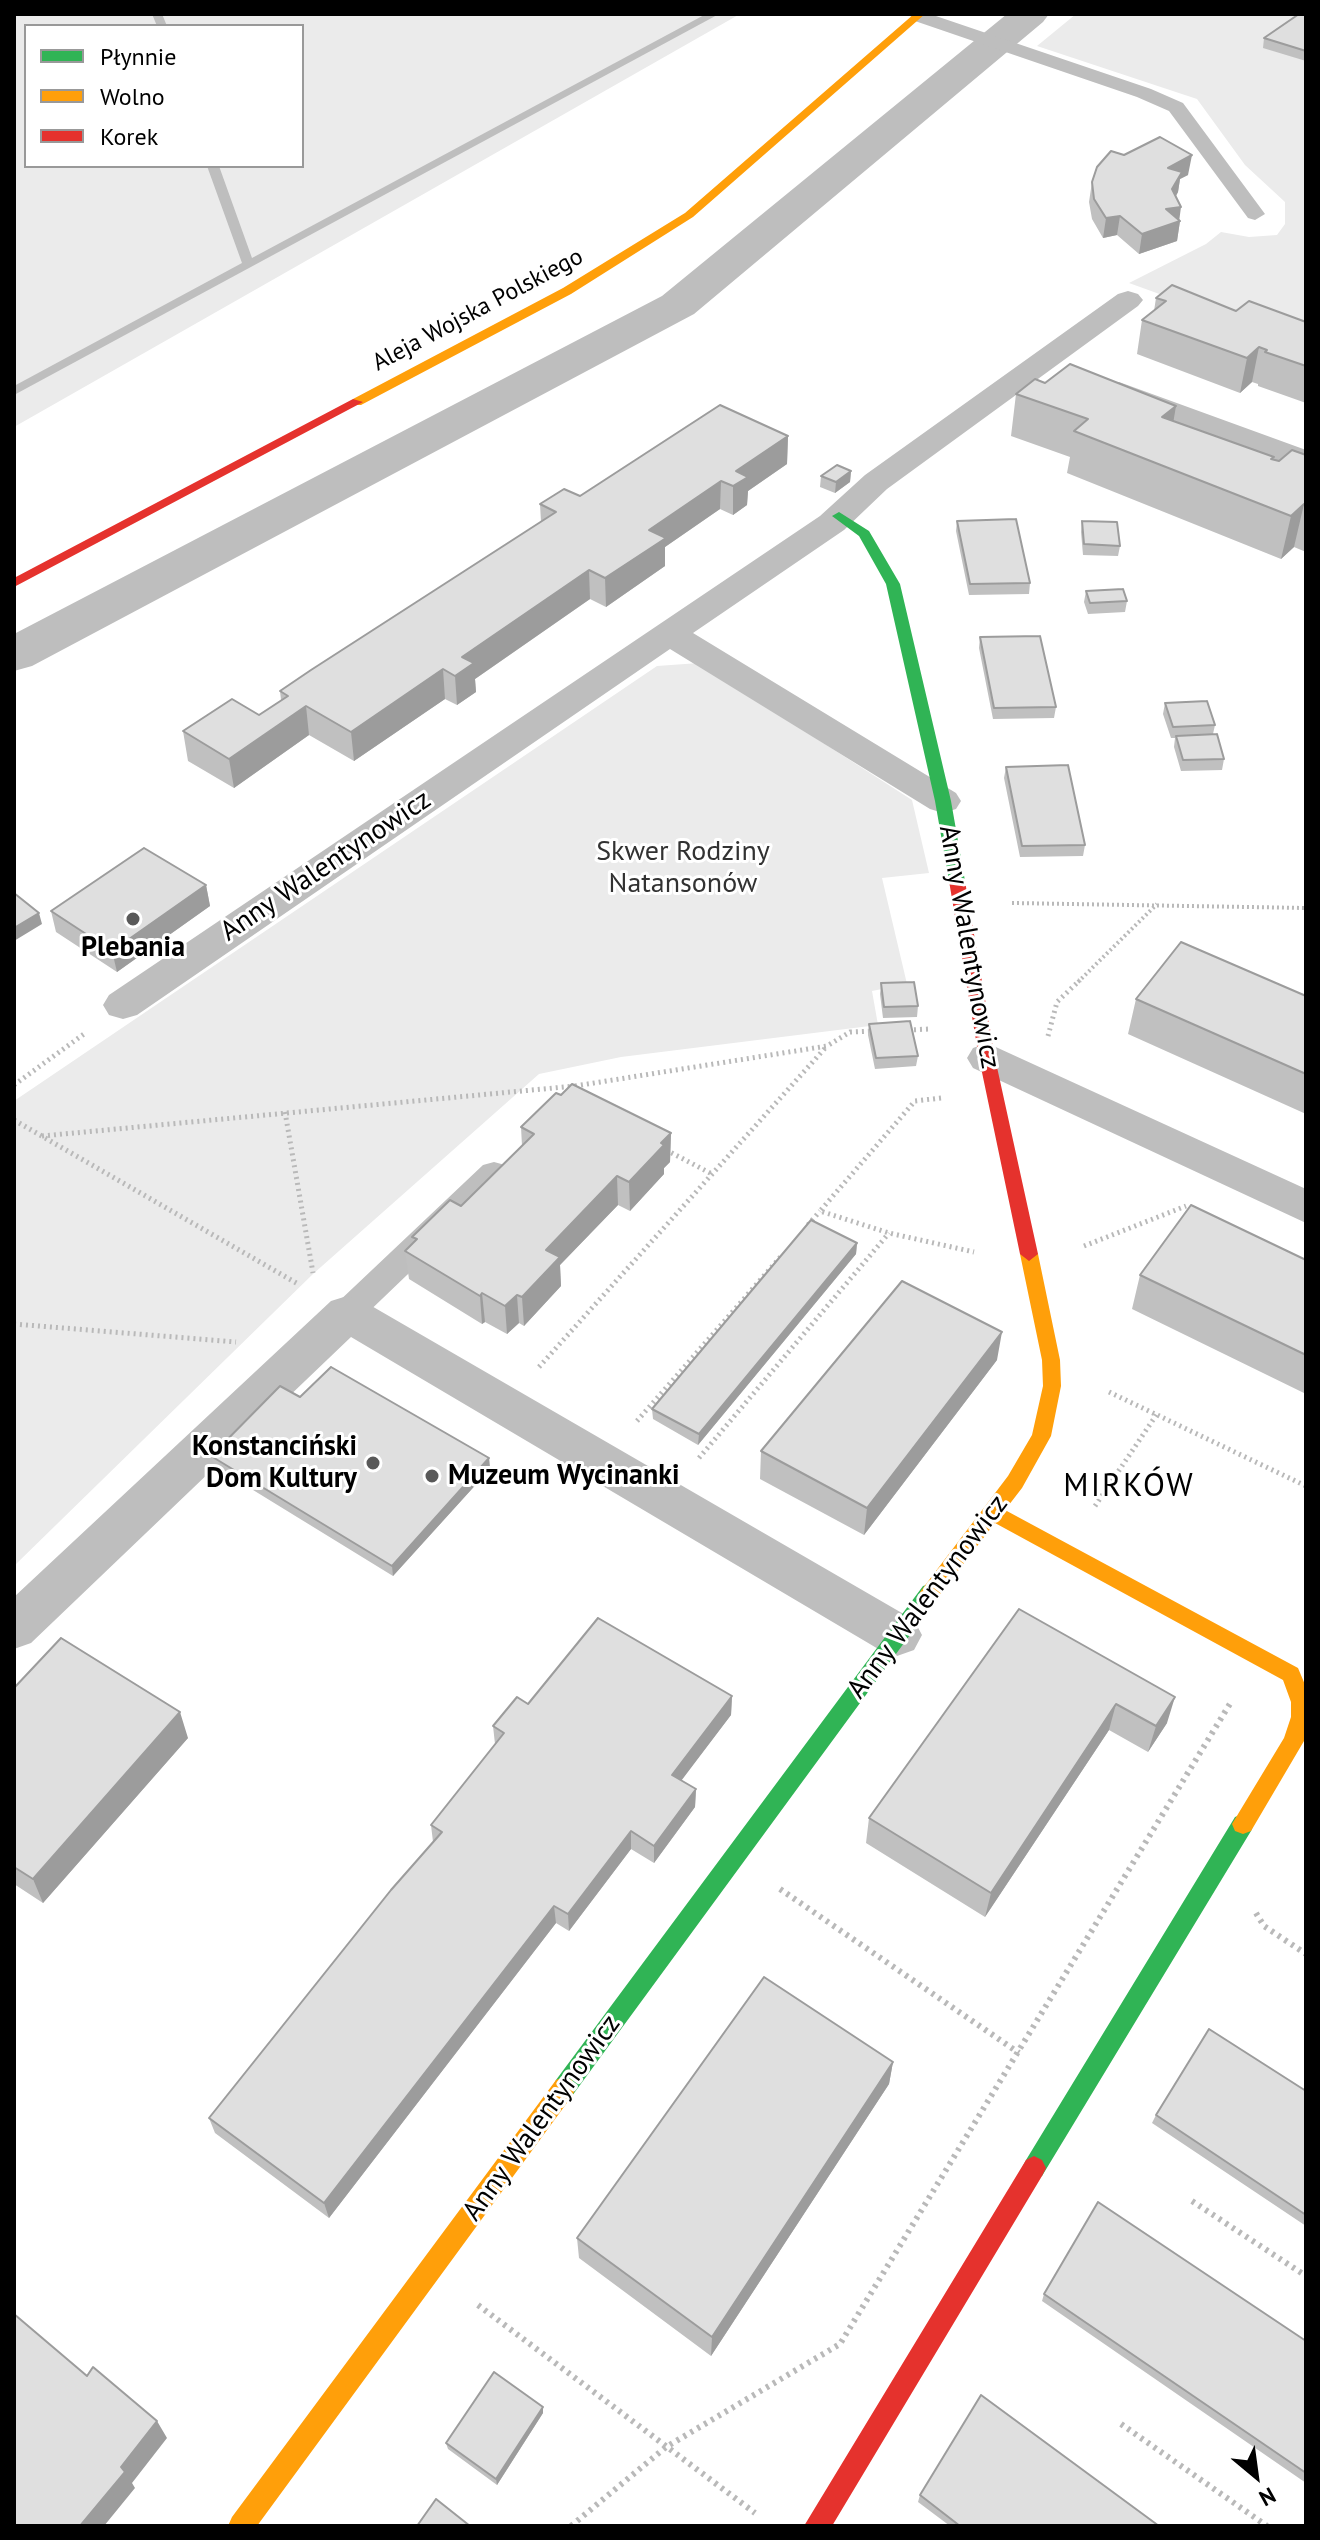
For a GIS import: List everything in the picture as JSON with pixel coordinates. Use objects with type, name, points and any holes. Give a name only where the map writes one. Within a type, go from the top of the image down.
[{"type":"street","name":"Aleja Wojska Polskiego","points":[[14,583],[567,291],[632,253],[689,215],[919,15]]},
{"type":"street","name":"Anny Walentynowicz","points":[[123,1005],[839,516],[876,482],[1066,372],[1128,300]]},
{"type":"street","points":[[1066,372],[1306,461]]},
{"type":"street","name":"Anny Walentynowicz","points":[[241,2526],[897,1635],[1015,1482],[1041,1436],[1048,1411],[1052,1373],[1047,1334],[985,1042],[943,801],[893,584],[864,534],[839,516]]},
{"type":"street","points":[[669,633],[943,801]]},
{"type":"street","points":[[985,1042],[1306,1207]]},
{"type":"street","points":[[14,1628],[310,1348],[332,1304],[897,1635]]},
{"type":"street","points":[[817,2526],[1294,1741],[1301,1717],[1298,1688],[1291,1674],[992,1512]]},
{"type":"lane","points":[[919,15],[1176,107],[1255,214]]},
{"type":"lane","points":[[332,1304],[494,1173]]},
{"type":"path","points":[[959,902],[1306,908]]},
{"type":"path","points":[[14,1085],[123,1005]]},
{"type":"path","points":[[905,1030],[985,1042]]},
{"type":"path","points":[[537,1369],[827,1046],[850,1032],[877,1031]]},
{"type":"path","points":[[42,1136],[575,1086],[827,1046]]},
{"type":"path","points":[[569,1092],[575,1086]]},
{"type":"path","points":[[800,1234],[915,1101],[951,1098]]},
{"type":"path","points":[[285,1112],[332,1304]]},
{"type":"path","points":[[14,1120],[332,1304]]},
{"type":"path","points":[[658,1146],[712,1174]]},
{"type":"path","points":[[1078,1248],[1251,1180]]},
{"type":"path","points":[[820,1211],[889,1233],[977,1252]]},
{"type":"path","points":[[691,1467],[889,1233]]},
{"type":"path","points":[[629,1429],[790,1245]]},
{"type":"path","points":[[14,1324],[310,1348]]},
{"type":"path","points":[[1100,1388],[1306,1486]]},
{"type":"path","points":[[1088,1516],[1157,1414]]},
{"type":"path","points":[[571,2526],[666,2447],[840,2344],[1260,1657]]},
{"type":"path","points":[[770,1882],[1019,2053]]},
{"type":"path","points":[[1192,2201],[1306,2276]]},
{"type":"path","points":[[464,2295],[760,2517]]},
{"type":"path","points":[[1121,2424],[1267,2526]]},
{"type":"green space","points":[[14,14],[740,14],[14,427]]},
{"type":"green space","points":[[1076,14],[1306,14],[1306,347],[1129,283],[1206,244],[1221,232],[1249,237],[1277,235],[1285,224],[1285,202],[1245,165],[1197,99],[1037,46]]},
{"type":"green space","name":"Skwer Rodziny Natansonów","points":[[699,663],[912,800],[929,873],[882,878],[907,984],[872,991],[878,1025],[621,1057],[539,1074],[313,1274],[14,1566],[14,1101],[657,666]]},
{"type":"building","points":[[1299,14],[1306,14],[1306,51],[1264,38]]},
{"type":"building","points":[[1160,137],[1192,155],[1168,168],[1182,172],[1172,189],[1181,207],[1166,209],[1180,221],[1142,234],[1120,216],[1106,218],[1094,199],[1092,182],[1097,167],[1111,151],[1124,155]]},
{"type":"building","points":[[1172,285],[1236,311],[1249,301],[1306,322],[1306,366],[1259,347],[1247,358],[1142,320],[1166,301],[1156,298]]},
{"type":"building","points":[[1070,364],[1176,406],[1162,417],[1274,457],[1271,459],[1279,461],[1292,450],[1306,455],[1306,505],[1291,516],[1074,431],[1088,419],[1016,394],[1035,379],[1045,383]]},
{"type":"building","points":[[720,405],[788,436],[736,471],[748,477],[733,486],[721,481],[649,530],[666,538],[605,578],[589,570],[462,657],[474,663],[455,676],[443,669],[351,732],[306,706],[229,759],[183,731],[232,699],[259,715],[288,696],[280,691],[556,512],[540,504],[564,489],[580,496]]},
{"type":"building","points":[[837,465],[851,471],[836,482],[821,476]]},
{"type":"building","points":[[1016,519],[1030,583],[970,584],[957,521]]},
{"type":"building","points":[[1082,521],[1117,522],[1120,546],[1084,544]]},
{"type":"building","points":[[1123,589],[1127,601],[1090,603],[1086,591]]},
{"type":"building","points":[[1040,636],[1056,707],[994,708],[980,637]]},
{"type":"building","points":[[1207,701],[1215,725],[1173,727],[1165,703]]},
{"type":"building","points":[[1217,734],[1224,759],[1183,760],[1176,736]]},
{"type":"building","points":[[1068,765],[1085,845],[1022,846],[1006,767]]},
{"type":"building","points":[[144,848],[206,885],[112,951],[51,911]]},
{"type":"building","points":[[14,893],[39,913],[14,928]]},
{"type":"building","points":[[1181,942],[1306,996],[1306,1074],[1136,999]]},
{"type":"building","points":[[914,982],[918,1006],[884,1007],[881,983]]},
{"type":"building","points":[[910,1021],[918,1056],[876,1058],[869,1024]]},
{"type":"building","points":[[572,1084],[671,1133],[661,1143],[664,1145],[629,1182],[617,1176],[546,1250],[560,1257],[522,1297],[517,1295],[505,1306],[482,1293],[480,1296],[405,1251],[417,1239],[412,1237],[450,1200],[461,1206],[534,1134],[521,1127],[556,1093],[561,1095]]},
{"type":"building","points":[[1191,1205],[1306,1260],[1306,1355],[1140,1275]]},
{"type":"building","points":[[811,1220],[857,1243],[699,1434],[652,1409]]},
{"type":"building","points":[[902,1281],[1002,1332],[867,1508],[761,1451]]},
{"type":"building","points":[[331,1367],[489,1458],[392,1566],[211,1456],[280,1386],[300,1397]]},
{"type":"building","points":[[1019,1609],[1175,1697],[1156,1726],[1116,1704],[991,1893],[869,1818]]},
{"type":"building","points":[[598,1618],[732,1696],[672,1775],[696,1789],[654,1846],[631,1831],[568,1914],[554,1906],[324,2203],[209,2118],[391,1890],[442,1832],[431,1825],[504,1733],[493,1726],[517,1697],[528,1704]]},
{"type":"building","points":[[61,1638],[180,1712],[33,1879],[14,1867],[14,1688]]},
{"type":"building","points":[[764,1977],[893,2062],[712,2337],[577,2238]]},
{"type":"building","points":[[1209,2029],[1306,2091],[1306,2215],[1156,2115]]},
{"type":"building","points":[[1098,2202],[1306,2341],[1306,2473],[1044,2294]]},
{"type":"building","points":[[14,2314],[87,2376],[93,2367],[157,2421],[121,2467],[125,2472],[80,2526],[14,2526]]},
{"type":"building","points":[[494,2372],[543,2407],[496,2479],[446,2443]]},
{"type":"building","points":[[981,2395],[1159,2526],[960,2526],[920,2495]]},
{"type":"building","points":[[436,2499],[470,2526],[417,2526]]},
{"type":"waterway","points":[[157,14],[161,24]]},
{"type":"waterway","points":[[249,265],[714,14]]},
{"type":"waterway","points":[[14,655],[678,305],[1030,14]]},
{"type":"waterway","points":[[214,168],[249,265]]},
{"type":"waterway","points":[[14,391],[249,265]]},
{"type":"traffic: fast","points":[[839,516],[864,534],[893,584],[943,801],[957,881]]},
{"type":"traffic: fast","points":[[564,2088],[930,1592]]},
{"type":"traffic: fast","points":[[1034,2168],[1243,1824]]},
{"type":"traffic: slow","points":[[357,402],[567,291],[689,215],[920,14]]},
{"type":"traffic: slow","points":[[930,1592],[1015,1482],[1041,1436],[1052,1386],[1051,1360],[1029,1254]]},
{"type":"traffic: slow","points":[[992,1512],[1291,1674],[1301,1702],[1301,1717],[1294,1741],[1243,1824]]},
{"type":"traffic: slow","points":[[241,2526],[564,2088]]},
{"type":"traffic: jam","points":[[14,583],[357,402]]},
{"type":"traffic: jam","points":[[957,881],[987,1058],[1029,1254]]},
{"type":"traffic: jam","points":[[817,2526],[1034,2168]]},
{"type":"place","name":"Plebania","points":[[133,919]]},
{"type":"place","name":"Konstanciński Dom Kultury","points":[[373,1463]]},
{"type":"place","name":"Muzeum Wycinanki","points":[[432,1476]]},
{"type":"district","name":"MIRKÓW","points":[[1129,1487]]}]
